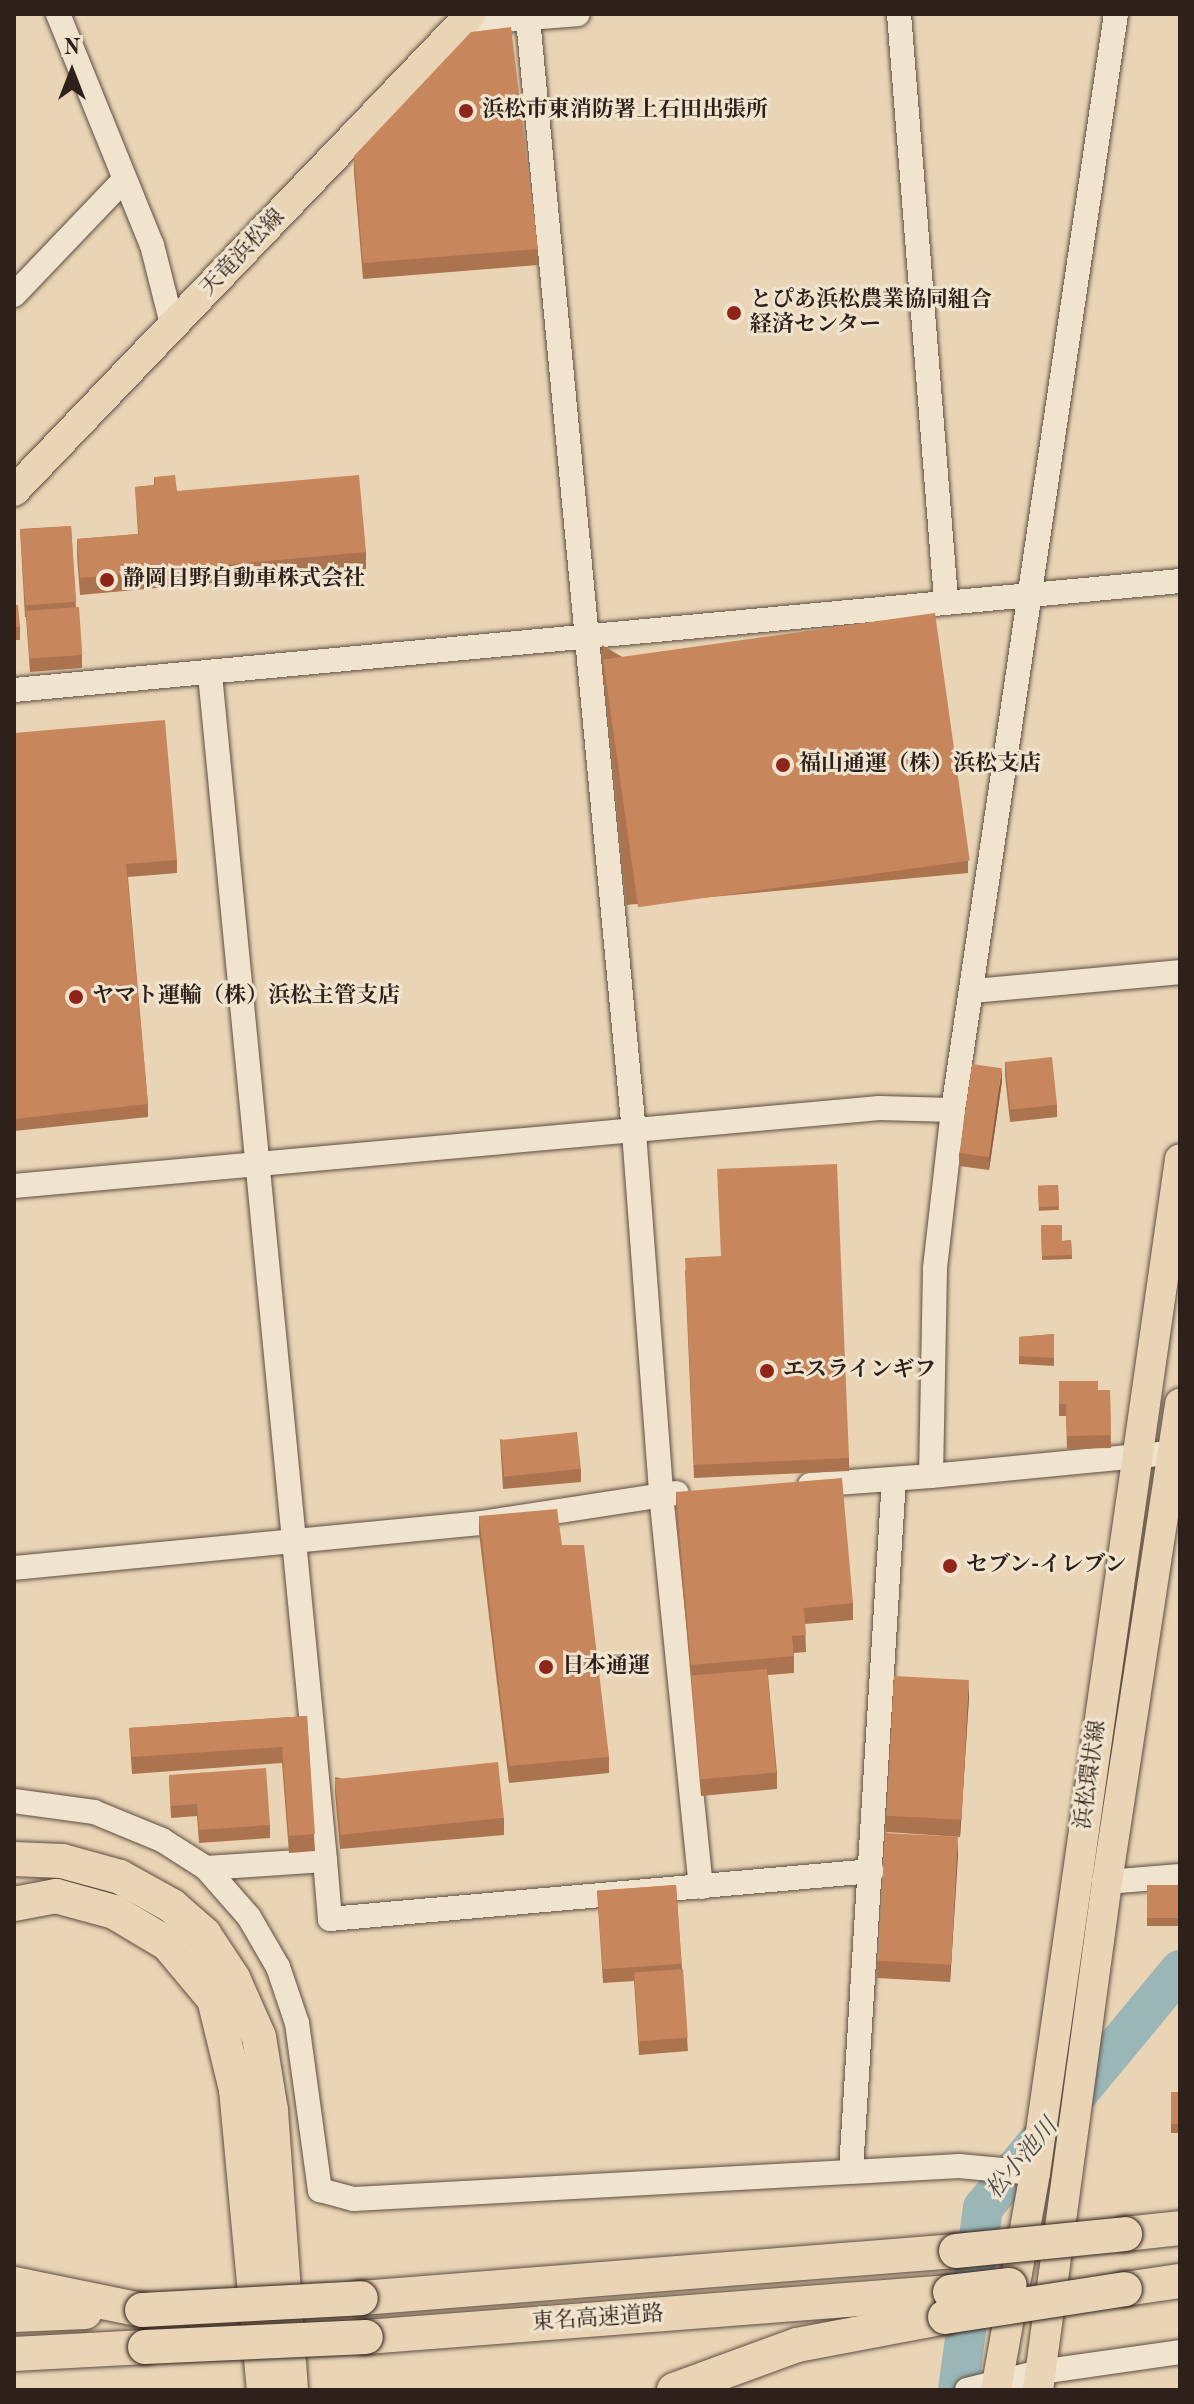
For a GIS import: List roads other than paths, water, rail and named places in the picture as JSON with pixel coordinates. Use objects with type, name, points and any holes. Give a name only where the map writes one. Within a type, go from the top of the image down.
[{"type":"highway","points":[[14,1859],[62,1861],[120,1877],[172,1906],[204,1934],[233,1978],[259,2037],[271,2111],[291,2390]]},
{"type":"highway","points":[[14,1904],[56,1896],[114,1912],[168,1944],[214,1999],[236,2089],[264,2390]]},
{"type":"highway","name":"東名高速道路","points":[[14,2315],[361,2298],[956,2251],[1180,2228]]},
{"type":"highway","name":"東名高速道路","points":[[14,2354],[948,2304],[1125,2280],[1180,2266]]},
{"type":"highway","points":[[1125,2280],[1180,2281]]},
{"type":"highway","points":[[14,2284],[142,2310]]},
{"type":"highway","points":[[674,2390],[797,2345],[948,2304]]},
{"type":"main road","name":"天竜浜松線","points":[[14,491],[466,19]]},
{"type":"main road","name":"浜松環状線","points":[[983,2388],[1033,2183],[1134,1456],[1180,1159]]},
{"type":"main road","name":"浜松環状線","points":[[1039,2381],[1107,1882],[1177,1452],[1180,1404]]},
{"type":"street","points":[[466,19],[528,19],[578,14]]},
{"type":"street","points":[[899,14],[946,600]]},
{"type":"street","points":[[931,1476],[935,1269],[953,1110],[1116,14]]},
{"type":"street","points":[[60,15],[152,245],[173,328]]},
{"type":"street","points":[[528,19],[634,1132],[661,1494],[701,1887]]},
{"type":"street","points":[[14,295],[124,180]]},
{"type":"street","points":[[14,690],[586,638],[946,600],[1031,596],[1180,581]]},
{"type":"street","points":[[210,674],[254,1161],[330,1919],[872,1871]]},
{"type":"street","points":[[973,991],[1180,972]]},
{"type":"street","points":[[14,1186],[254,1161],[634,1132],[879,1108],[953,1110]]},
{"type":"street","points":[[785,1486],[931,1476],[1177,1452]]},
{"type":"street","points":[[851,2170],[894,1479]]},
{"type":"street","points":[[14,1568],[291,1544],[481,1523],[661,1494],[707,1491]]},
{"type":"street","points":[[14,1801],[51,1803],[117,1820],[206,1868],[249,1917],[278,1967],[304,2058],[313,2172],[320,2190],[354,2199],[851,2170],[996,2167],[1033,2183]]},
{"type":"street","points":[[206,1868],[325,1860]]},
{"type":"street","points":[[1107,1882],[1180,1876]]},
{"type":"street","points":[[983,2388],[1039,2381],[1180,2352]]},
{"type":"waterway","name":"松小池川","points":[[958,2390],[983,2208],[1180,1970]]},
{"type":"place","name":"浜松市東消防署上石田出張所","points":[[466,111]]},
{"type":"place","name":"とぴあ浜松農業協同組合 経済センター","points":[[734,313]]},
{"type":"place","name":"静岡日野自動車株式会社","points":[[107,580]]},
{"type":"place","name":"福山通運（株）浜松支店","points":[[783,765]]},
{"type":"place","name":"ヤマト運輸（株）浜松主管支店","points":[[76,997]]},
{"type":"place","name":"エスラインギフ","points":[[767,1371]]},
{"type":"place","name":"セブン-イレブン","points":[[950,1566]]},
{"type":"place","name":"日本通運","points":[[546,1667]]}]
